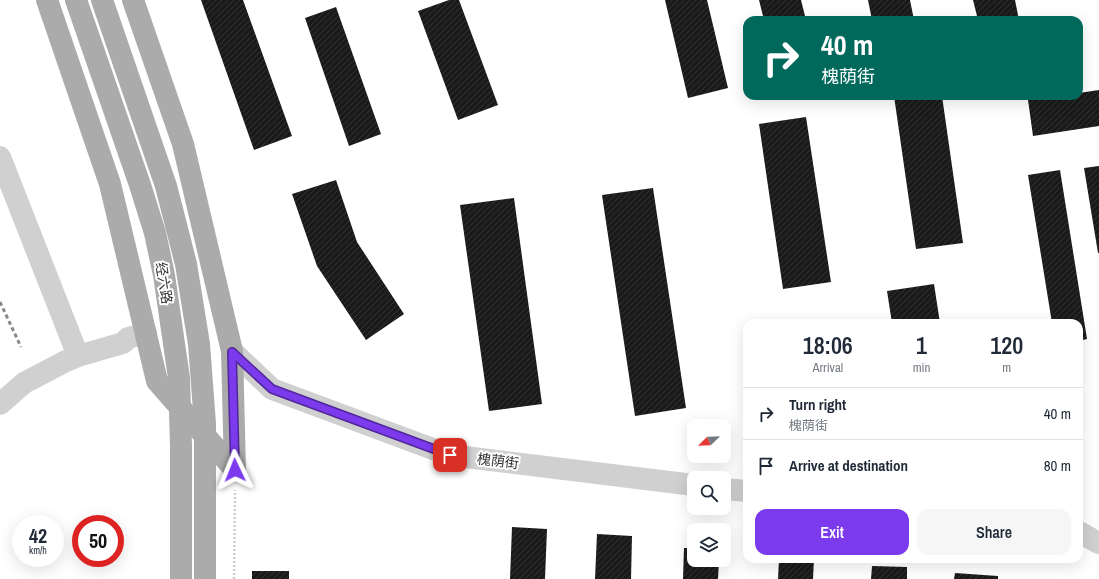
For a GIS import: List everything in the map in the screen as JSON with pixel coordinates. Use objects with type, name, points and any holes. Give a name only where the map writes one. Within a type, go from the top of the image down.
[{"type":"main road","points":[[47,0],[110,184],[157,381],[235,470]]},
{"type":"main road","name":"经六路","points":[[76,0],[140,185],[155,232],[164,275],[179,378],[181,446],[181,579]]},
{"type":"main road","name":"经六路","points":[[102,0],[166,186],[186,264],[199,344],[205,424],[205,579]]},
{"type":"main road","points":[[133,0],[183,144],[232,352],[235,470]]},
{"type":"street","points":[[0,157],[78,356]]},
{"type":"street","points":[[0,404],[24,383],[78,356],[123,343],[128,338],[146,334]]},
{"type":"street","name":"槐荫街","points":[[232,352],[272,389],[450,455],[687,484]]},
{"type":"street","points":[[731,490],[743,491]]},
{"type":"street","points":[[1083,534],[1099,543]]},
{"type":"path","points":[[234,579],[235,470]]},
{"type":"building","points":[[201,0],[243,0],[292,136],[254,150]]},
{"type":"building","points":[[449,0],[459,0],[498,105],[458,120],[418,11]]},
{"type":"building","points":[[665,0],[707,0],[728,88],[688,98]]},
{"type":"building","points":[[759,0],[801,0],[805,16],[763,16]]},
{"type":"building","points":[[868,0],[910,0],[913,16],[871,16]]},
{"type":"building","points":[[973,0],[1015,0],[1018,16],[977,16]]},
{"type":"building","points":[[336,7],[381,134],[349,146],[305,18]]},
{"type":"building","points":[[1099,90],[1099,126],[1033,136],[1028,100],[1083,100],[1083,92]]},
{"type":"building","points":[[895,100],[943,100],[963,243],[916,249]]},
{"type":"building","points":[[806,117],[831,282],[783,289],[759,124]]},
{"type":"building","points":[[1099,166],[1099,253],[1098,253],[1084,168]]},
{"type":"building","points":[[1060,170],[1087,339],[1083,340],[1083,319],[1051,319],[1028,175]]},
{"type":"building","points":[[336,180],[357,242],[404,314],[366,340],[317,266],[292,194]]},
{"type":"building","points":[[653,188],[686,408],[635,416],[602,195]]},
{"type":"building","points":[[514,198],[542,404],[489,411],[460,205]]},
{"type":"building","points":[[934,284],[939,319],[891,319],[887,291]]},
{"type":"building","points":[[512,527],[547,529],[545,579],[510,579]]},
{"type":"building","points":[[597,534],[632,536],[631,579],[595,579]]},
{"type":"building","points":[[684,548],[687,548],[687,567],[719,567],[718,579],[683,579]]},
{"type":"building","points":[[779,563],[814,563],[813,579],[778,579]]},
{"type":"building","points":[[872,566],[907,567],[907,579],[871,579]]},
{"type":"building","points":[[252,571],[289,571],[289,579],[252,579]]},
{"type":"building","points":[[955,573],[998,576],[998,579],[954,579]]},
{"type":"railway","points":[[0,302],[21,347]]},
{"type":"route","points":[[235,470],[232,352],[272,389],[450,455]]}]
